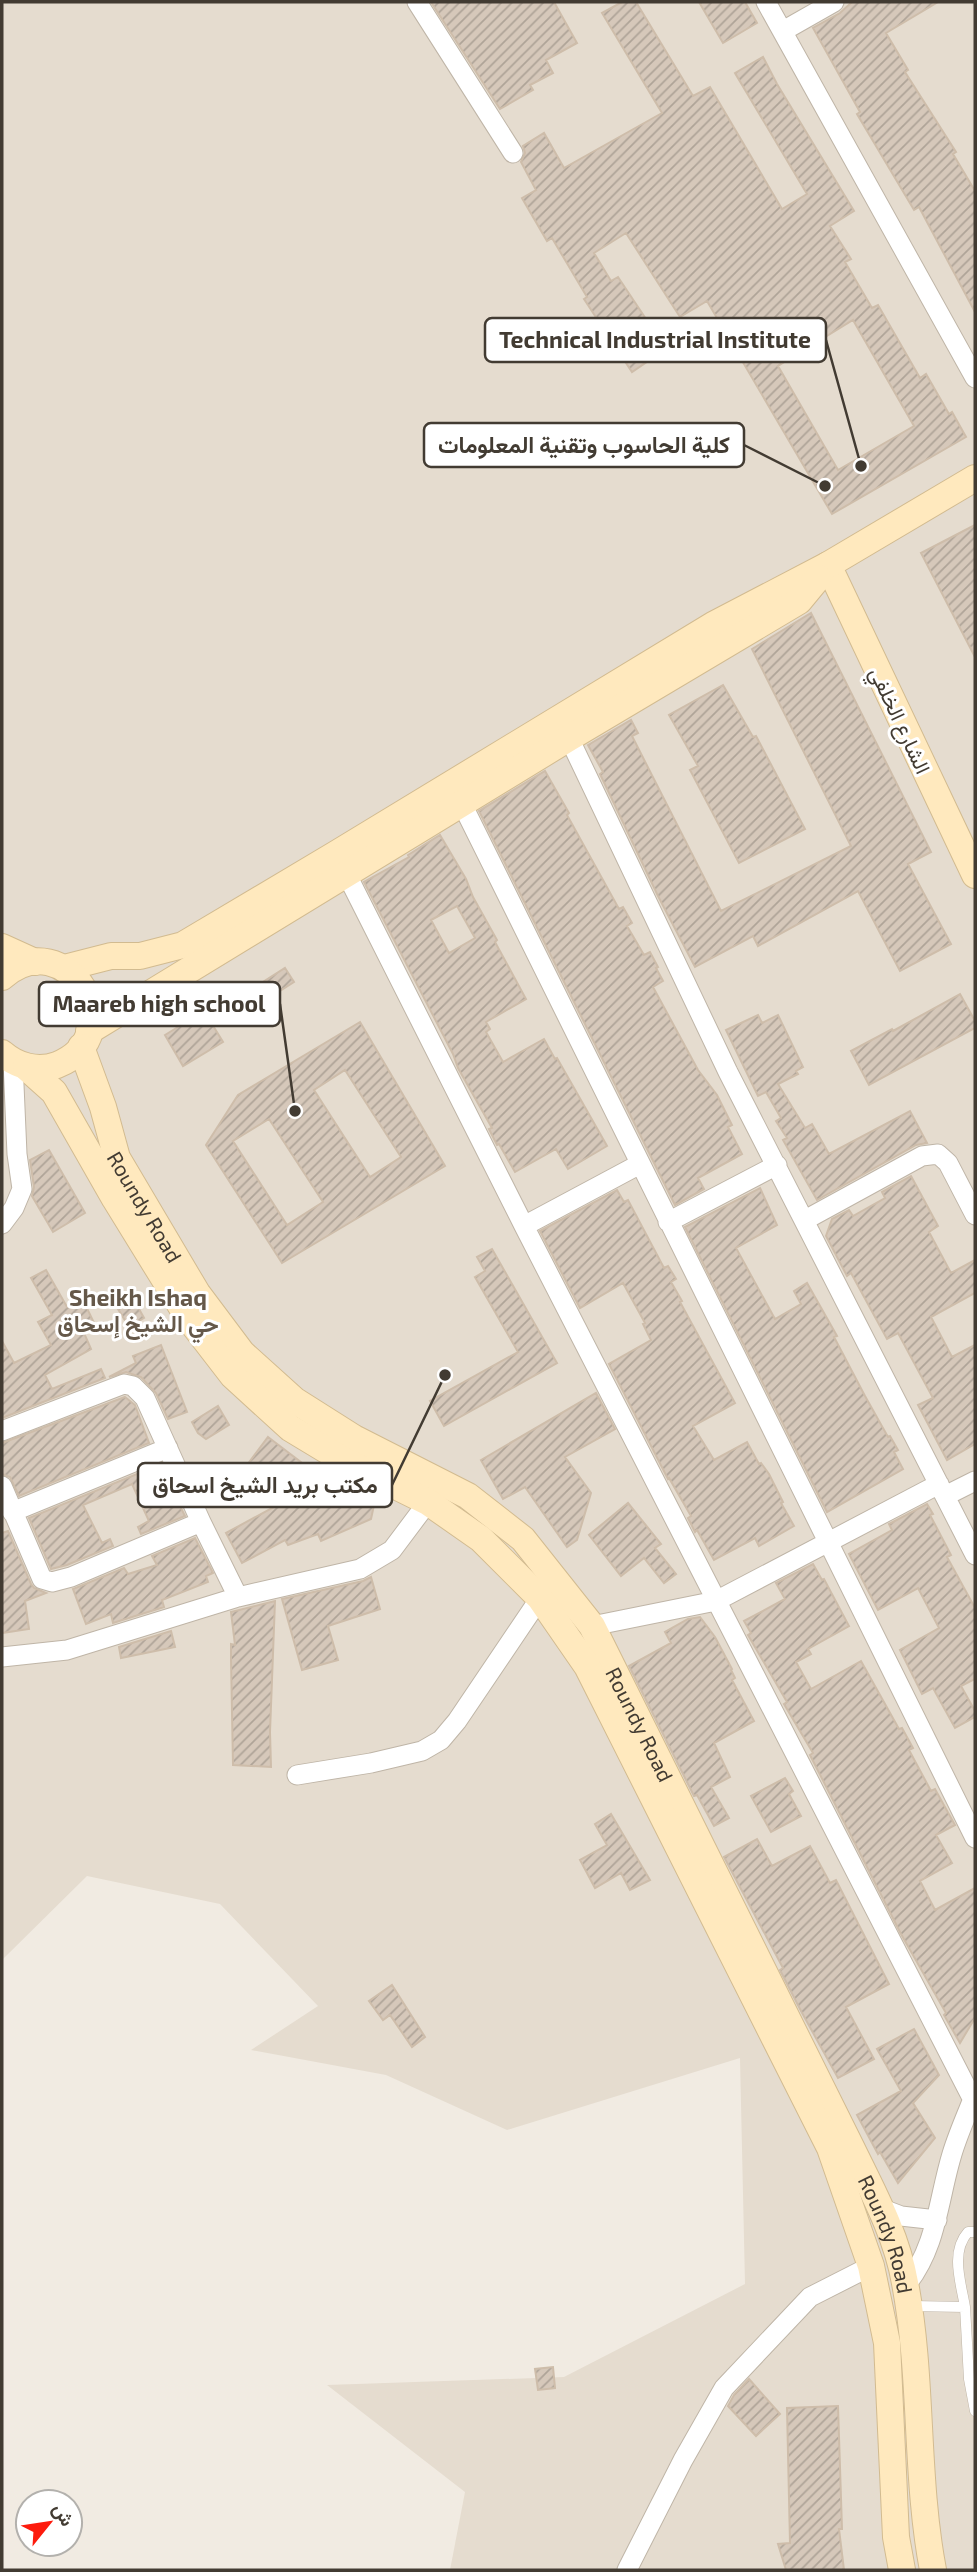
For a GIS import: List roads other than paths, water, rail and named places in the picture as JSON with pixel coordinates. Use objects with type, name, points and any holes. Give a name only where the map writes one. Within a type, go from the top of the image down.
[{"type":"main road","points":[[9,1058],[51,1067],[73,1056],[85,1039],[341,864],[720,635],[828,565],[975,478]]},
{"type":"main road","name":"الشارع الخلفي","points":[[828,565],[975,875]]},
{"type":"main road","points":[[2,977],[22,964],[50,963],[64,968],[111,956],[140,956],[183,945],[462,804],[563,730]]},
{"type":"main road","points":[[2,947],[35,962]]},
{"type":"main road","name":"Roundy Road","points":[[64,968],[76,977],[87,995],[92,1017],[85,1039],[117,1158],[197,1293],[242,1353],[295,1399],[354,1438],[468,1496],[523,1539],[592,1626],[880,2208],[901,2263],[914,2346],[927,2539],[933,2570]]},
{"type":"main road","name":"Roundy Road","points":[[9,1058],[54,1092],[115,1199],[189,1319],[233,1376],[290,1428],[344,1460],[428,1502],[481,1539],[540,1598],[587,1666],[830,2148],[871,2266],[887,2343],[897,2537],[902,2570]]},
{"type":"street","points":[[417,2],[513,153]]},
{"type":"street","points":[[766,2],[975,378]]},
{"type":"street","points":[[783,31],[834,2]]},
{"type":"street","points":[[563,730],[728,1072],[975,1555]]},
{"type":"street","points":[[462,804],[975,1839]]},
{"type":"street","points":[[341,864],[716,1601],[974,2097],[952,2155],[937,2220],[907,2296]]},
{"type":"street","points":[[2,1224],[14,1208],[22,1189],[9,1159],[9,1058]]},
{"type":"street","points":[[805,1220],[922,1156],[938,1154],[948,1163],[975,1216]]},
{"type":"street","points":[[524,1226],[640,1164]]},
{"type":"street","points":[[668,1222],[776,1165]]},
{"type":"street","points":[[2,1431],[124,1384],[133,1385],[145,1398],[238,1597]]},
{"type":"street","points":[[12,1512],[169,1448]]},
{"type":"street","points":[[592,1626],[716,1601],[828,1542],[942,1490],[975,1481]]},
{"type":"street","points":[[2,1486],[12,1512],[11,1536],[42,1579],[52,1582],[71,1577],[201,1522]]},
{"type":"street","points":[[2,1657],[67,1650],[238,1597],[360,1569],[392,1550],[428,1502]]},
{"type":"street","points":[[297,1775],[422,1752],[441,1740],[457,1721],[540,1598]]},
{"type":"street","points":[[880,2208],[901,2216],[937,2220]]},
{"type":"street","points":[[626,2570],[724,2388],[810,2297],[871,2266]]},
{"type":"lane","points":[[975,2232],[968,2232],[961,2240],[958,2257],[965,2307],[969,2379],[975,2411]]},
{"type":"lane","points":[[907,2296],[965,2307]]},
{"type":"place","name":"Technical Industrial Institute","points":[[861,466]]},
{"type":"place","name":"كلية الحاسوب وتقنية المعلومات","points":[[825,486]]},
{"type":"place","name":"Maareb high school","points":[[295,1111]]},
{"type":"place","name":"مكتب بريد الشيخ اسحاق","points":[[445,1375]]},
{"type":"district","name":"Sheikh Ishaq حي الشيخ إسحاق","points":[[138,1310]]}]
